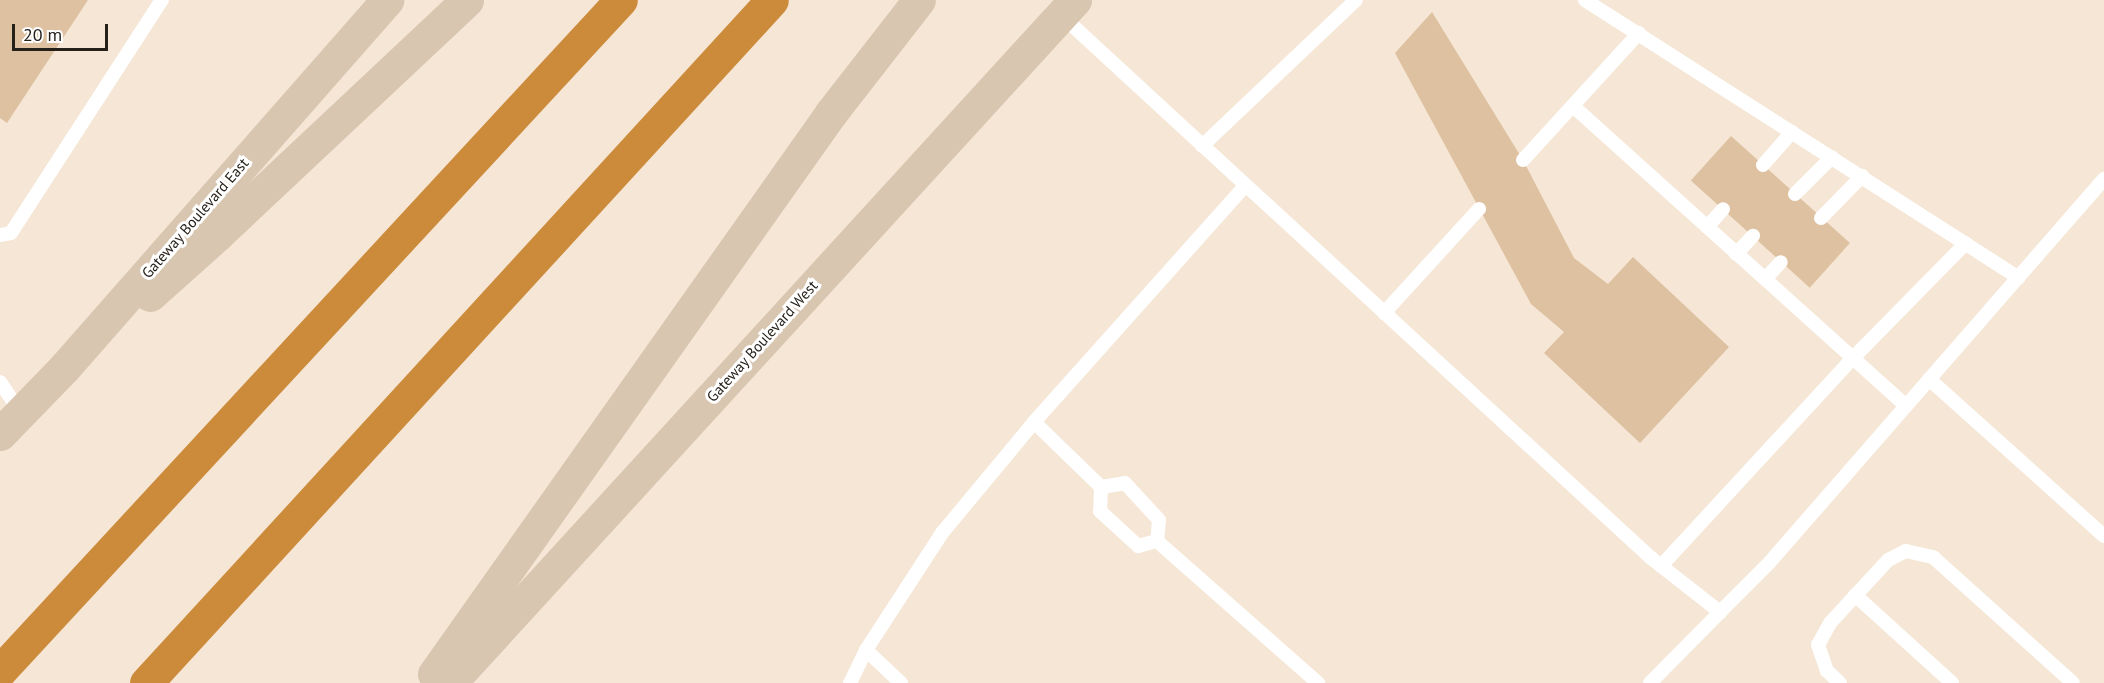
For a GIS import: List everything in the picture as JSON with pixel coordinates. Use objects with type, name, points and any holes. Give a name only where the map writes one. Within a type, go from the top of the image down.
[{"type":"highway","points":[[0,671],[621,0]]},
{"type":"highway","points":[[146,683],[772,0]]},
{"type":"main road","points":[[64,368],[217,235],[467,0]]},
{"type":"main road","points":[[428,683],[831,113],[919,0]]},
{"type":"main road","name":"Gateway Boulevard East","points":[[10,423],[64,368],[377,4]]},
{"type":"main road","name":"Gateway Boulevard West","points":[[450,683],[1068,7]]},
{"type":"lane","points":[[0,235],[11,233],[162,0]]},
{"type":"lane","points":[[1202,146],[1356,0]]},
{"type":"lane","points":[[1585,0],[2019,278]]},
{"type":"lane","points":[[1068,7],[1202,146],[1245,186],[1661,566],[1720,612]]},
{"type":"lane","points":[[1523,160],[1639,33]]},
{"type":"lane","points":[[1573,106],[1906,406]]},
{"type":"lane","points":[[1763,165],[1792,132]]},
{"type":"lane","points":[[1795,194],[1832,157]]},
{"type":"lane","points":[[1821,218],[1862,176]]},
{"type":"lane","points":[[1650,683],[1769,563],[2104,179]]},
{"type":"lane","points":[[849,683],[866,650],[942,533],[1034,422],[1245,186]]},
{"type":"lane","points":[[1384,313],[1479,209]]},
{"type":"lane","points":[[1707,227],[1723,209]]},
{"type":"lane","points":[[1736,254],[1753,236]]},
{"type":"lane","points":[[1661,566],[1853,358],[1966,243]]},
{"type":"lane","points":[[1765,279],[1781,262]]},
{"type":"lane","points":[[1929,379],[2104,536]]},
{"type":"lane","points":[[0,382],[10,423]]},
{"type":"lane","points":[[1034,422],[1101,487],[1100,512],[1138,546],[1157,541]]},
{"type":"lane","points":[[1101,487],[1125,483],[1159,520],[1157,541]]},
{"type":"lane","points":[[1157,541],[1318,683]]},
{"type":"lane","points":[[1840,683],[1827,671],[1818,645],[1831,622],[1855,595],[1888,560],[1906,551],[1933,557],[2073,683]]},
{"type":"lane","points":[[1855,595],[1952,683]]},
{"type":"lane","points":[[866,650],[901,683]]},
{"type":"building","points":[[0,0],[88,0],[7,123],[0,118]]},
{"type":"building","points":[[1432,12],[1523,160],[1574,258],[1608,284],[1633,257],[1729,347],[1640,443],[1544,353],[1564,332],[1531,304],[1395,53]]},
{"type":"building","points":[[1731,136],[1850,243],[1810,288],[1691,181]]}]
